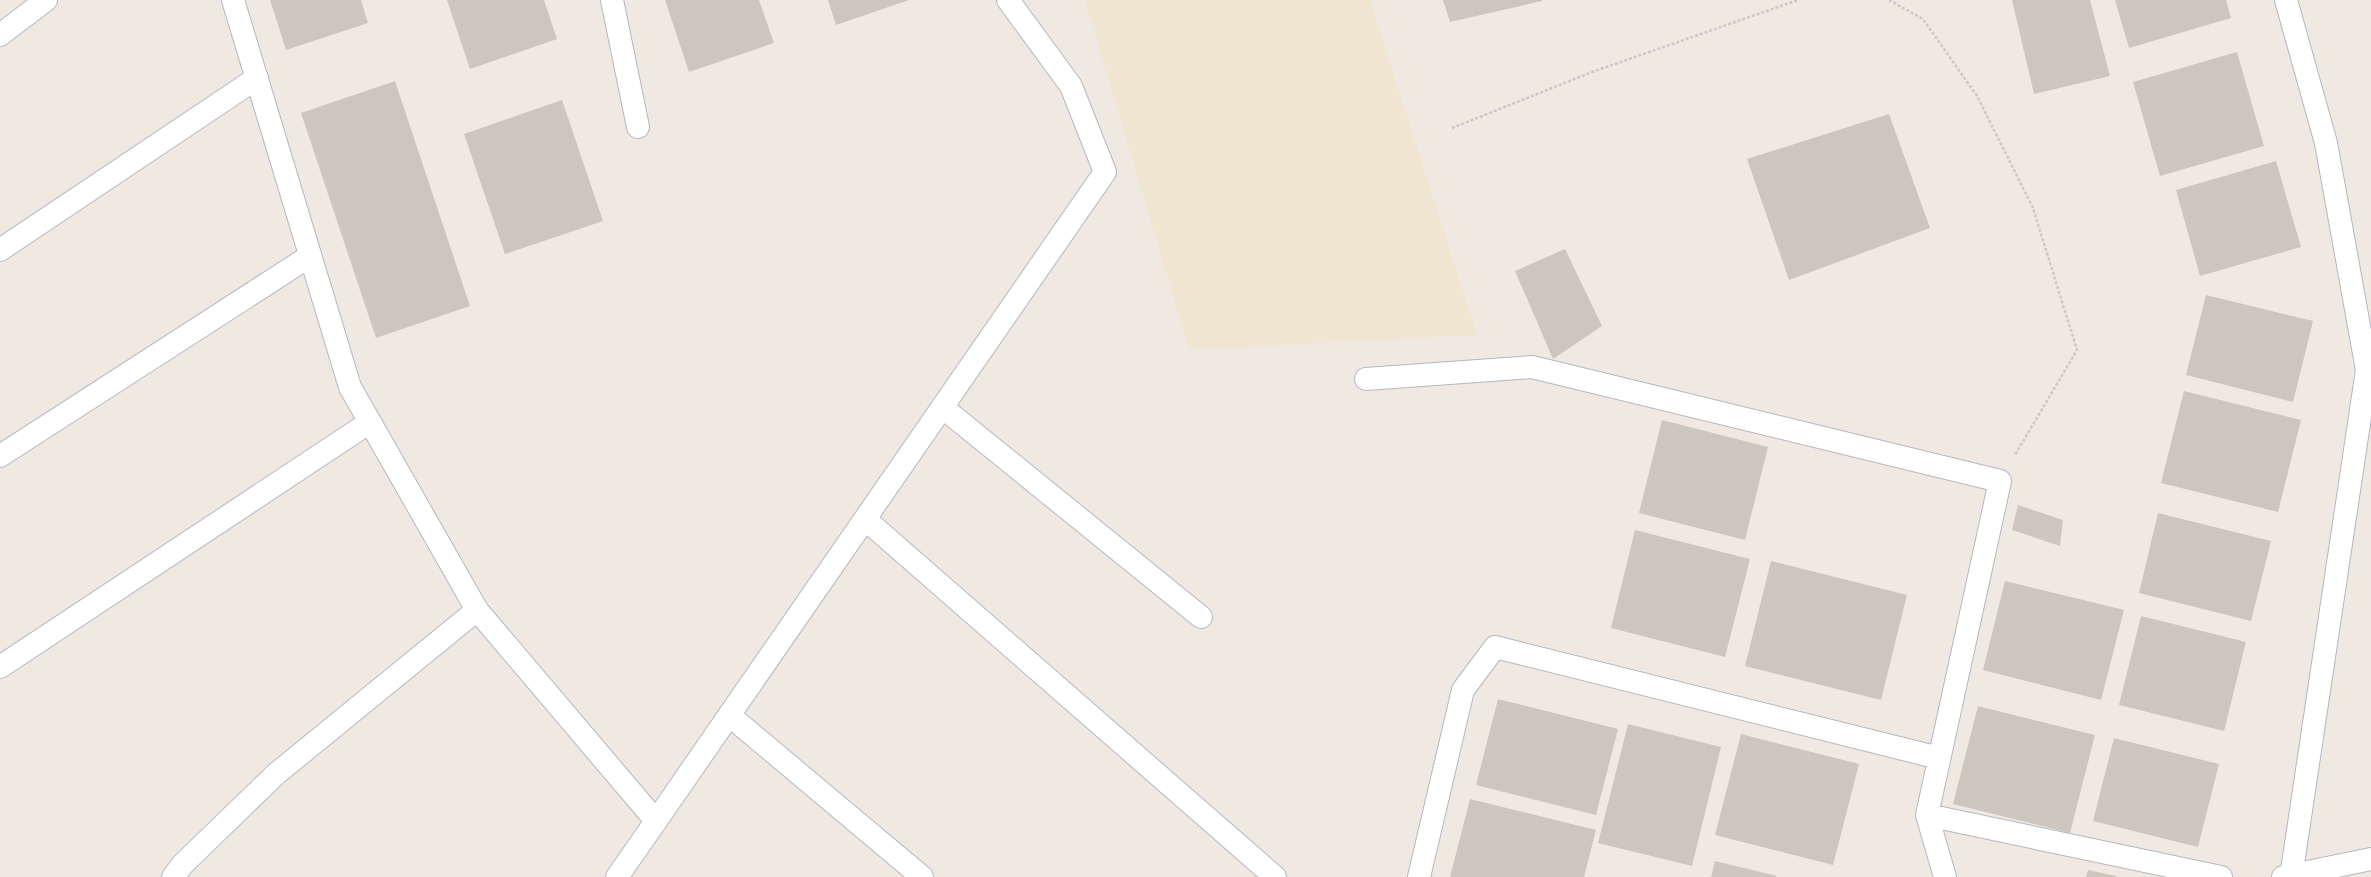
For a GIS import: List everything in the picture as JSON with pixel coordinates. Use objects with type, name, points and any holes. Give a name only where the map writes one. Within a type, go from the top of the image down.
[{"type":"street","points":[[0,35],[46,0]]},
{"type":"street","points":[[233,0],[350,387],[477,610],[656,821]]},
{"type":"street","points":[[612,0],[638,127]]},
{"type":"street","points":[[617,877],[1106,172],[1071,86],[1008,0]]},
{"type":"street","points":[[2286,0],[2326,143],[2367,370],[2289,876],[2371,859]]},
{"type":"street","points":[[0,250],[257,78]]},
{"type":"street","points":[[0,456],[310,256]]},
{"type":"street","points":[[1366,379],[1532,367],[2000,481],[1927,815],[1945,877]]},
{"type":"street","points":[[942,407],[1201,617]]},
{"type":"street","points":[[0,667],[370,422]]},
{"type":"street","points":[[865,519],[1275,877]]},
{"type":"street","points":[[173,877],[183,864],[276,774],[477,610]]},
{"type":"street","points":[[1419,877],[1463,690],[1495,647],[1939,758]]},
{"type":"street","points":[[729,715],[922,877]]},
{"type":"street","points":[[1927,815],[2221,877]]},
{"type":"path","points":[[1452,128],[1592,72],[1798,0]]},
{"type":"path","points":[[1889,0],[1923,20],[1977,96],[2033,208],[2078,350],[2000,481]]},
{"type":"shaded area","points":[[1085,0],[1370,0],[1477,335],[1189,350]]},
{"type":"building","points":[[270,0],[361,0],[368,23],[286,50]]},
{"type":"building","points":[[447,0],[544,0],[557,39],[470,69]]},
{"type":"building","points":[[665,0],[759,0],[774,43],[689,72]]},
{"type":"building","points":[[828,0],[909,0],[836,25]]},
{"type":"building","points":[[1443,0],[1542,0],[1542,1],[1450,22]]},
{"type":"building","points":[[2012,0],[2090,0],[2110,76],[2034,94]]},
{"type":"building","points":[[2115,0],[2226,0],[2231,18],[2129,48]]},
{"type":"building","points":[[2237,52],[2264,146],[2160,176],[2133,82]]},
{"type":"building","points":[[395,81],[470,306],[376,338],[301,113]]},
{"type":"building","points":[[562,100],[603,221],[505,254],[464,134]]},
{"type":"building","points":[[1889,114],[1930,228],[1789,280],[1747,159]]},
{"type":"building","points":[[2276,161],[2301,247],[2200,276],[2176,190]]},
{"type":"building","points":[[1565,249],[1602,326],[1553,359],[1515,271]]},
{"type":"building","points":[[2206,295],[2313,321],[2293,402],[2186,375]]},
{"type":"building","points":[[2184,391],[2301,420],[2278,512],[2161,483]]},
{"type":"building","points":[[1662,420],[1768,447],[1745,540],[1639,513]]},
{"type":"building","points":[[2018,505],[2063,520],[2060,546],[2012,530]]},
{"type":"building","points":[[2158,513],[2271,541],[2251,621],[2139,593]]},
{"type":"building","points":[[1635,530],[1750,559],[1725,657],[1611,628]]},
{"type":"building","points":[[1771,561],[1907,595],[1881,700],[1745,666]]},
{"type":"building","points":[[2005,581],[2124,610],[2101,700],[1983,670]]},
{"type":"building","points":[[2141,616],[2246,642],[2224,731],[2119,705]]},
{"type":"building","points":[[1498,699],[1618,729],[1596,815],[1476,785]]},
{"type":"building","points":[[1978,706],[2095,735],[2070,833],[1953,804]]},
{"type":"building","points":[[1628,724],[1721,747],[1692,866],[1598,843]]},
{"type":"building","points":[[1741,734],[1859,764],[1833,865],[1715,835]]},
{"type":"building","points":[[2114,738],[2219,764],[2198,847],[2093,821]]},
{"type":"building","points":[[1470,799],[1596,830],[1584,877],[1450,877]]},
{"type":"building","points":[[1715,861],[1777,876],[1711,877]]},
{"type":"building","points":[[2088,870],[2116,876],[2116,877],[2086,877]]}]
